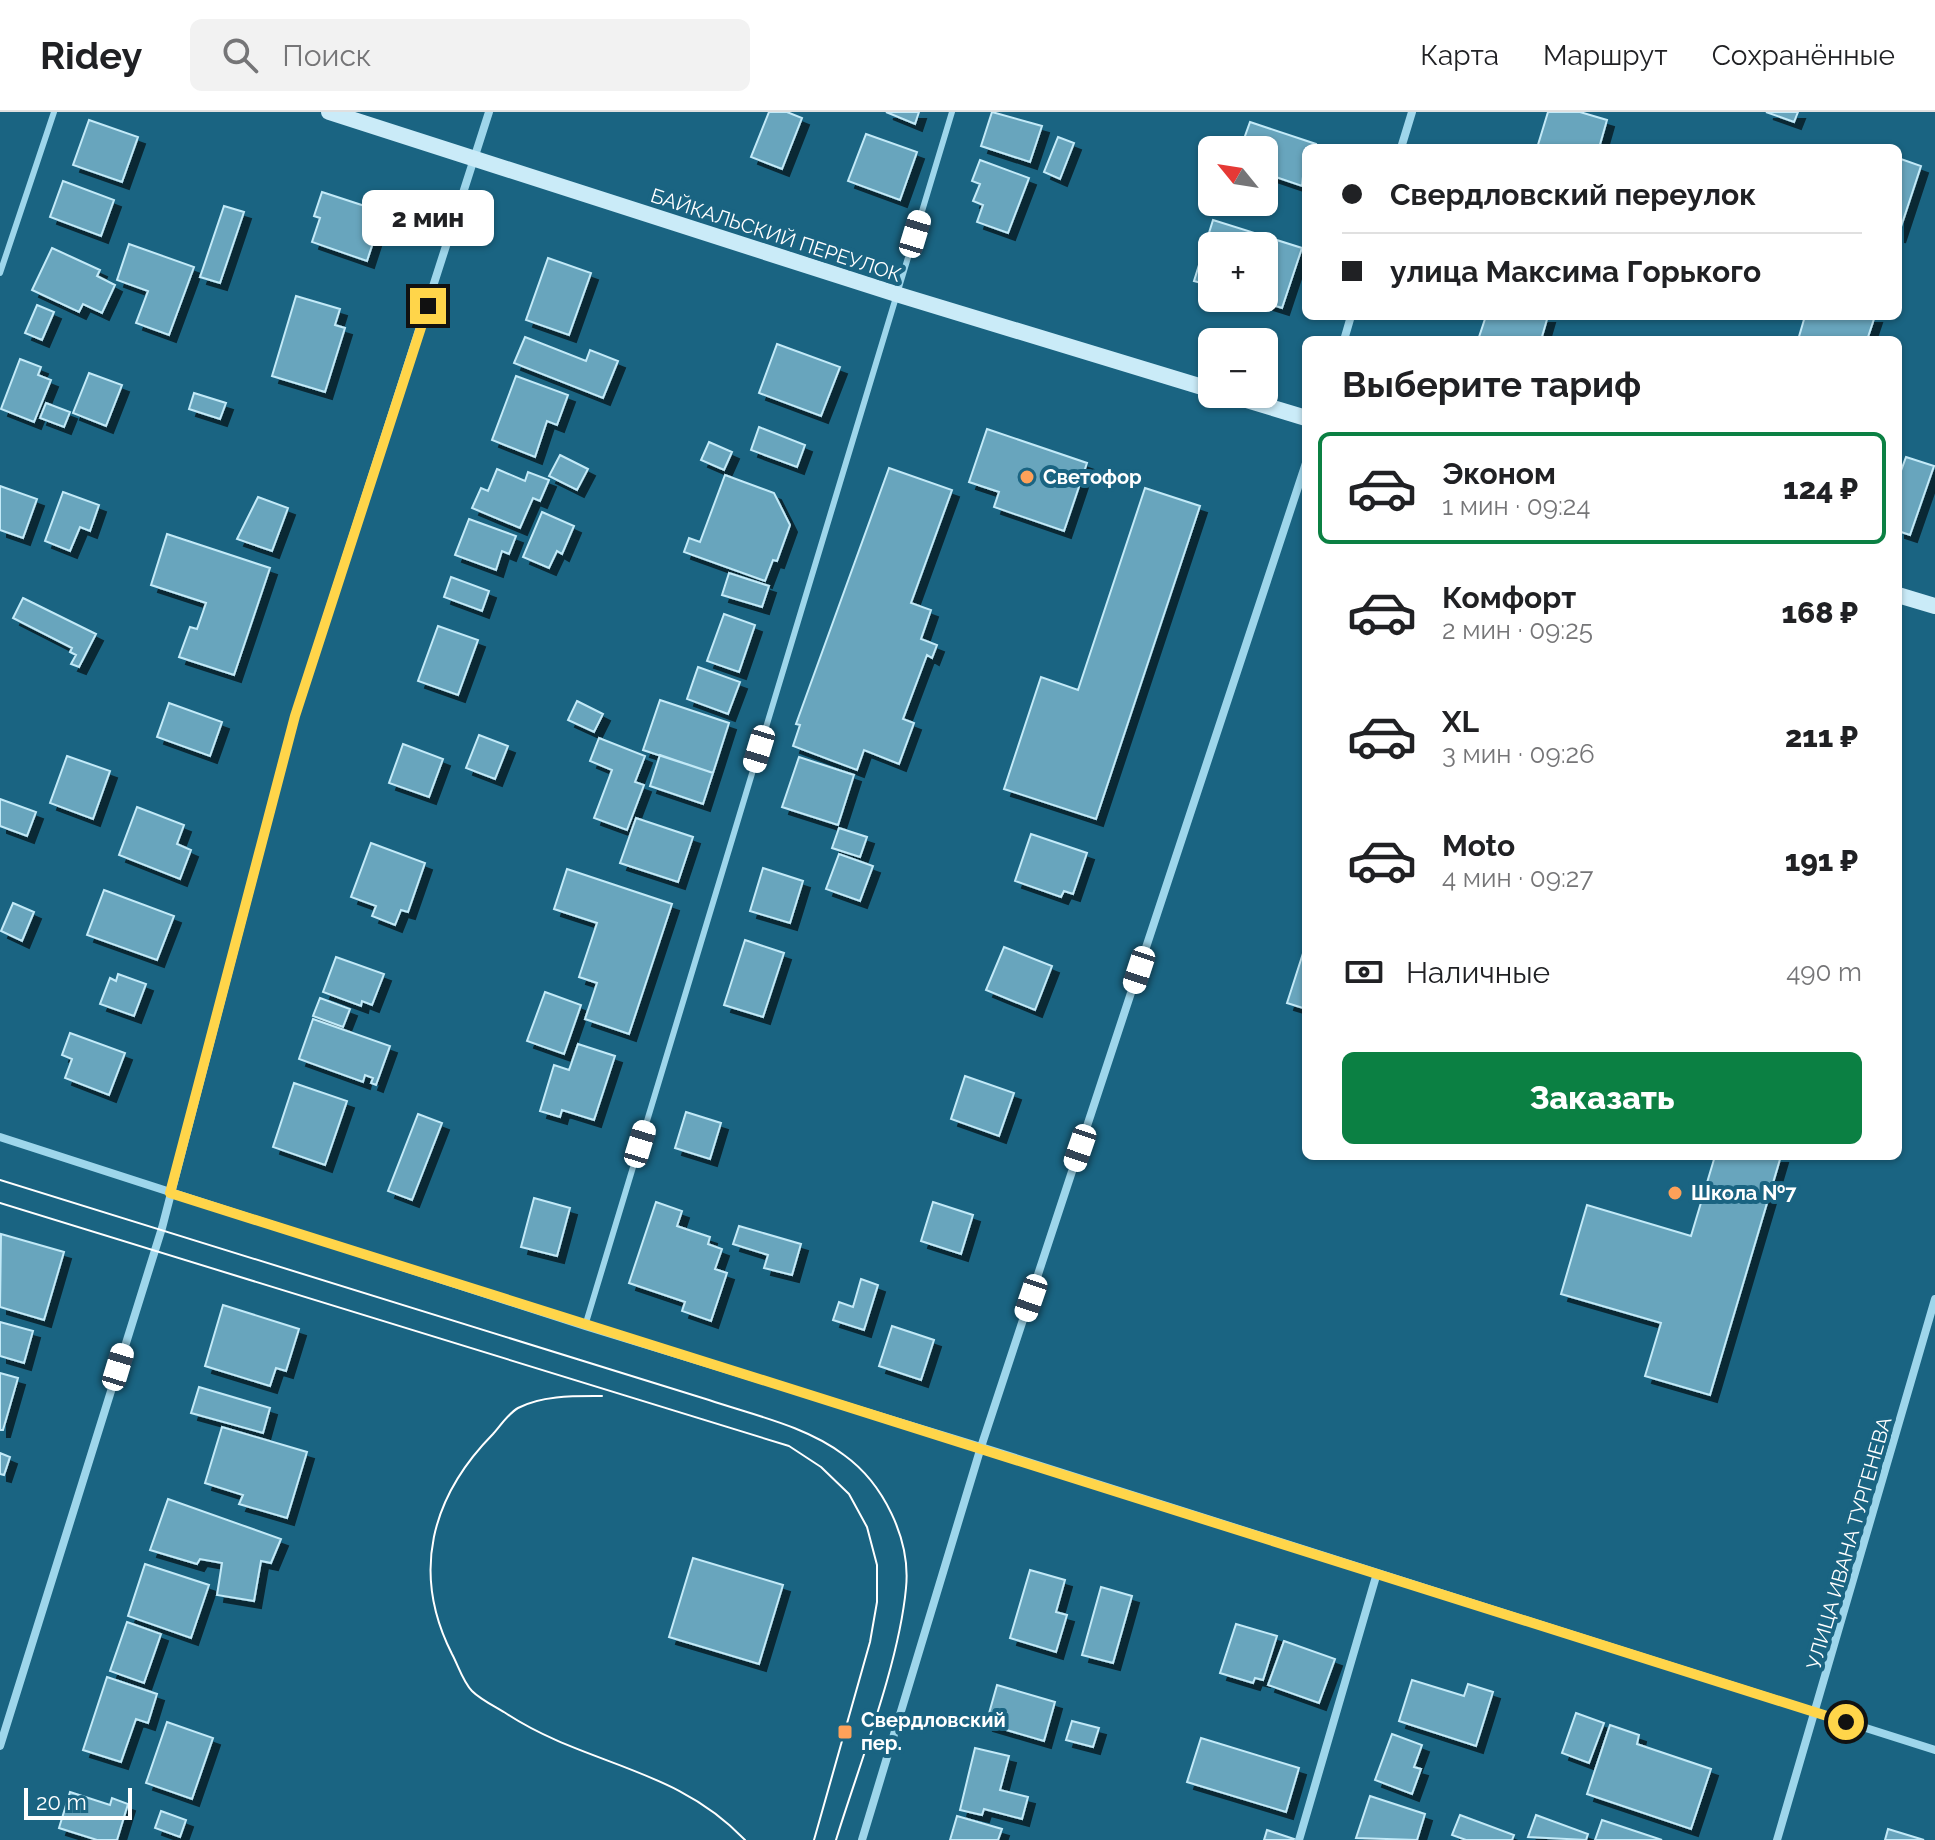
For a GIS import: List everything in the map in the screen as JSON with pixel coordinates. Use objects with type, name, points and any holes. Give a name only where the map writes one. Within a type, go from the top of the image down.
[{"type":"main road","name":"БАЙКАЛЬСКИЙ ПЕРЕУЛОК","points":[[329,112],[896,294],[1198,386]]},
{"type":"main road","points":[[1273,408],[1302,417]]},
{"type":"main road","points":[[1902,596],[1935,606]]},
{"type":"street","points":[[0,1746],[170,1193],[295,716],[489,112]]},
{"type":"street","points":[[1402,144],[1412,112]]},
{"type":"street","points":[[862,1840],[981,1447],[1302,475]]},
{"type":"street","points":[[0,1137],[585,1326],[981,1447],[1935,1750]]},
{"type":"street","name":"УЛИЦА ИВАНА ТУРГЕНЕВА","points":[[1777,1840],[1817,1713],[1935,1299]]},
{"type":"street","points":[[1299,1840],[1377,1573]]},
{"type":"lane","points":[[0,273],[54,112]]},
{"type":"lane","points":[[585,1326],[952,112]]},
{"type":"building","points":[[769,112],[787,112],[802,118],[782,169],[751,157]]},
{"type":"building","points":[[886,112],[919,112],[915,124]]},
{"type":"building","points":[[992,112],[1042,126],[1030,162],[981,146]]},
{"type":"building","points":[[1548,112],[1580,112],[1607,120],[1600,144],[1538,144]]},
{"type":"building","points":[[1766,112],[1798,112],[1794,122]]},
{"type":"building","points":[[89,120],[138,137],[122,182],[73,165]]},
{"type":"building","points":[[1250,122],[1316,144],[1302,144],[1302,186],[1278,178],[1278,136],[1245,136]]},
{"type":"building","points":[[866,134],[917,152],[900,200],[848,181]]},
{"type":"building","points":[[1058,137],[1074,143],[1060,179],[1044,172]]},
{"type":"building","points":[[1902,159],[1921,166],[1902,224]]},
{"type":"building","points":[[980,160],[1029,178],[1008,233],[977,222],[983,205],[973,201],[980,184],[972,181]]},
{"type":"building","points":[[63,181],[114,200],[101,236],[50,217]]},
{"type":"building","points":[[322,192],[383,212],[367,261],[312,242],[320,218],[314,216]]},
{"type":"building","points":[[224,206],[244,212],[220,283],[200,277]]},
{"type":"building","points":[[1213,220],[1251,232],[1209,232]]},
{"type":"building","points":[[1278,240],[1302,248],[1282,308],[1278,307]]},
{"type":"building","points":[[129,244],[194,267],[169,335],[136,323],[148,291],[117,280]]},
{"type":"building","points":[[52,248],[100,270],[97,276],[115,285],[102,313],[83,304],[79,312],[32,290]]},
{"type":"building","points":[[548,258],[591,273],[569,335],[526,320]]},
{"type":"building","points":[[296,296],[340,309],[335,325],[345,328],[325,392],[272,376]]},
{"type":"building","points":[[37,305],[54,312],[42,340],[25,333]]},
{"type":"building","points":[[1485,320],[1547,320],[1542,336],[1479,336]]},
{"type":"building","points":[[1804,320],[1874,320],[1868,336],[1799,336]]},
{"type":"building","points":[[525,337],[586,361],[590,350],[618,361],[603,398],[514,363]]},
{"type":"building","points":[[777,344],[840,367],[821,416],[759,393]]},
{"type":"building","points":[[20,359],[41,367],[38,375],[51,380],[34,422],[1,409]]},
{"type":"building","points":[[89,373],[122,385],[106,426],[73,413]]},
{"type":"building","points":[[516,376],[568,395],[557,425],[547,421],[535,457],[492,440]]},
{"type":"building","points":[[194,393],[226,403],[220,419],[189,409]]},
{"type":"building","points":[[46,403],[70,412],[64,427],[40,418]]},
{"type":"building","points":[[759,427],[805,445],[797,467],[751,450]]},
{"type":"building","points":[[987,429],[1087,463],[1064,531],[994,507],[999,492],[969,482]]},
{"type":"building","points":[[709,442],[732,452],[724,470],[701,460]]},
{"type":"building","points":[[560,455],[588,469],[577,490],[549,476]]},
{"type":"building","points":[[1906,457],[1934,466],[1910,535],[1902,532],[1902,468]]},
{"type":"building","points":[[889,468],[952,490],[911,603],[931,610],[921,639],[937,645],[932,658],[927,655],[903,719],[914,723],[899,764],[864,750],[857,770],[793,746],[800,725],[796,724]]},
{"type":"building","points":[[497,469],[525,481],[528,472],[549,480],[540,501],[533,498],[520,528],[472,508],[481,488],[488,491]]},
{"type":"building","points":[[725,475],[774,493],[790,525],[777,561],[773,560],[765,581],[684,552],[689,538],[700,542]]},
{"type":"building","points":[[0,486],[37,499],[23,538],[0,530]]},
{"type":"building","points":[[1145,488],[1200,506],[1096,819],[1004,789],[1041,677],[1078,690]]},
{"type":"building","points":[[63,492],[99,505],[90,531],[80,527],[70,551],[45,541]]},
{"type":"building","points":[[258,497],[288,508],[272,551],[237,539]]},
{"type":"building","points":[[542,512],[574,526],[562,554],[557,551],[549,568],[523,557]]},
{"type":"building","points":[[469,519],[516,536],[509,554],[502,551],[496,570],[455,555]]},
{"type":"building","points":[[167,534],[270,568],[234,675],[179,657],[190,627],[197,629],[206,603],[151,585]]},
{"type":"building","points":[[729,573],[769,586],[762,607],[722,595]]},
{"type":"building","points":[[451,577],[489,591],[482,611],[444,597]]},
{"type":"building","points":[[23,598],[96,634],[79,667],[71,664],[76,655],[70,652],[72,648],[13,618]]},
{"type":"building","points":[[724,614],[755,625],[739,672],[707,661]]},
{"type":"building","points":[[438,626],[478,640],[458,695],[418,681]]},
{"type":"building","points":[[698,667],[740,682],[728,714],[687,699]]},
{"type":"building","points":[[660,700],[729,723],[713,773],[643,750]]},
{"type":"building","points":[[577,701],[603,714],[594,732],[568,720]]},
{"type":"building","points":[[169,703],[222,722],[210,756],[157,737]]},
{"type":"building","points":[[479,735],[508,746],[495,779],[466,768]]},
{"type":"building","points":[[599,738],[645,756],[635,782],[644,785],[627,830],[594,818],[612,770],[590,761]]},
{"type":"building","points":[[403,744],[443,759],[429,797],[389,783]]},
{"type":"building","points":[[660,755],[713,773],[703,804],[650,786]]},
{"type":"building","points":[[67,756],[110,771],[93,819],[50,803]]},
{"type":"building","points":[[799,757],[854,775],[838,825],[782,807]]},
{"type":"building","points":[[0,799],[36,812],[27,836],[0,826]]},
{"type":"building","points":[[137,807],[184,825],[177,844],[191,850],[180,879],[119,855]]},
{"type":"building","points":[[636,818],[693,837],[678,882],[620,863]]},
{"type":"building","points":[[839,828],[867,837],[860,857],[832,848]]},
{"type":"building","points":[[1031,834],[1087,853],[1073,894],[1064,891],[1061,897],[1015,881]]},
{"type":"building","points":[[371,843],[425,863],[408,912],[401,910],[395,925],[372,916],[376,906],[351,897]]},
{"type":"building","points":[[839,854],[873,866],[860,901],[826,889]]},
{"type":"building","points":[[763,868],[803,881],[790,923],[750,911]]},
{"type":"building","points":[[567,869],[672,904],[629,1034],[585,1019],[597,983],[579,977],[597,923],[554,909]]},
{"type":"building","points":[[104,890],[174,916],[157,960],[87,935]]},
{"type":"building","points":[[13,903],[34,912],[22,941],[1,931]]},
{"type":"building","points":[[745,940],[784,953],[763,1017],[724,1005]]},
{"type":"building","points":[[1004,947],[1052,966],[1035,1010],[986,990]]},
{"type":"building","points":[[1302,956],[1302,1008],[1287,1003]]},
{"type":"building","points":[[336,957],[384,974],[372,1005],[362,1001],[361,1006],[323,992]]},
{"type":"building","points":[[118,974],[146,984],[134,1016],[100,1004],[110,978],[116,981]]},
{"type":"building","points":[[545,992],[581,1005],[564,1054],[527,1041]]},
{"type":"building","points":[[320,998],[350,1009],[343,1027],[313,1016]]},
{"type":"building","points":[[313,1019],[390,1046],[376,1085],[371,1083],[373,1078],[365,1075],[363,1082],[299,1059]]},
{"type":"building","points":[[70,1033],[125,1053],[109,1095],[65,1078],[72,1059],[62,1055]]},
{"type":"building","points":[[578,1044],[615,1056],[594,1120],[562,1110],[560,1117],[540,1111],[554,1065],[569,1070]]},
{"type":"building","points":[[965,1076],[1014,1093],[999,1136],[951,1119]]},
{"type":"building","points":[[294,1083],[347,1101],[325,1165],[273,1147]]},
{"type":"building","points":[[686,1112],[721,1123],[710,1159],[675,1148]]},
{"type":"building","points":[[418,1114],[442,1123],[412,1200],[388,1191]]},
{"type":"building","points":[[1714,1160],[1780,1160],[1710,1395],[1645,1376],[1661,1323],[1561,1294],[1587,1205],[1691,1236]]},
{"type":"building","points":[[534,1198],[570,1208],[557,1256],[521,1247]]},
{"type":"building","points":[[656,1202],[682,1211],[677,1226],[710,1237],[708,1244],[722,1249],[715,1269],[727,1273],[711,1321],[682,1311],[685,1302],[629,1283]]},
{"type":"building","points":[[933,1202],[973,1215],[961,1254],[921,1241]]},
{"type":"building","points":[[739,1226],[801,1244],[792,1275],[764,1268],[768,1255],[733,1244]]},
{"type":"building","points":[[1,1234],[64,1252],[44,1320],[0,1307]]},
{"type":"building","points":[[861,1279],[878,1285],[864,1330],[833,1320],[839,1302],[853,1307]]},
{"type":"building","points":[[223,1305],[299,1329],[286,1371],[276,1368],[270,1386],[205,1366]]},
{"type":"building","points":[[0,1322],[33,1331],[24,1363],[0,1356]]},
{"type":"building","points":[[892,1326],[934,1340],[921,1380],[879,1366]]},
{"type":"building","points":[[0,1373],[18,1378],[3,1430],[0,1430]]},
{"type":"building","points":[[199,1387],[270,1408],[263,1433],[191,1413]]},
{"type":"building","points":[[222,1427],[307,1452],[287,1518],[239,1504],[243,1495],[205,1483]]},
{"type":"building","points":[[0,1453],[10,1457],[4,1475],[0,1474]]},
{"type":"building","points":[[168,1499],[281,1539],[271,1563],[261,1561],[254,1601],[217,1595],[222,1563],[200,1559],[197,1564],[150,1550]]},
{"type":"building","points":[[693,1558],[783,1585],[759,1664],[669,1637]]},
{"type":"building","points":[[145,1564],[209,1585],[191,1638],[128,1616]]},
{"type":"building","points":[[1030,1570],[1065,1580],[1056,1612],[1067,1615],[1056,1652],[1010,1638]]},
{"type":"building","points":[[1101,1587],[1132,1596],[1113,1663],[1082,1655]]},
{"type":"building","points":[[127,1622],[161,1634],[144,1683],[110,1671]]},
{"type":"building","points":[[1236,1624],[1277,1636],[1263,1680],[1255,1678],[1253,1683],[1220,1673]]},
{"type":"building","points":[[1284,1641],[1335,1659],[1319,1703],[1268,1685]]},
{"type":"building","points":[[107,1677],[157,1694],[148,1723],[136,1719],[121,1762],[83,1750]]},
{"type":"building","points":[[1412,1680],[1464,1696],[1468,1684],[1493,1692],[1476,1746],[1399,1721]]},
{"type":"building","points":[[997,1685],[1055,1702],[1044,1741],[986,1724]]},
{"type":"building","points":[[1576,1713],[1604,1723],[1589,1763],[1562,1753]]},
{"type":"building","points":[[1072,1721],[1099,1728],[1093,1747],[1066,1740]]},
{"type":"building","points":[[167,1722],[213,1738],[192,1799],[146,1783]]},
{"type":"building","points":[[1610,1725],[1639,1735],[1637,1744],[1711,1769],[1691,1829],[1587,1794]]},
{"type":"building","points":[[1392,1734],[1422,1745],[1414,1767],[1421,1769],[1412,1794],[1375,1780]]},
{"type":"building","points":[[1201,1738],[1299,1768],[1286,1812],[1187,1782]]},
{"type":"building","points":[[975,1748],[1009,1756],[1000,1790],[1028,1797],[1022,1819],[984,1809],[982,1815],[960,1810]]},
{"type":"building","points":[[70,1792],[110,1805],[112,1798],[128,1804],[117,1840],[97,1840],[59,1828]]},
{"type":"building","points":[[1370,1796],[1425,1814],[1417,1840],[1356,1838]]},
{"type":"building","points":[[161,1811],[186,1820],[180,1837],[155,1828]]},
{"type":"building","points":[[1460,1815],[1514,1835],[1512,1840],[1466,1840],[1452,1835]]},
{"type":"building","points":[[1536,1815],[1588,1834],[1586,1840],[1528,1837]]},
{"type":"building","points":[[957,1816],[1002,1829],[998,1840],[950,1840]]},
{"type":"building","points":[[1602,1820],[1662,1840],[1595,1840]]},
{"type":"building","points":[[1888,1829],[1924,1840],[1885,1840]]},
{"type":"building","points":[[1267,1830],[1294,1839],[1264,1840]]},
{"type":"tram line","points":[[0,1180],[761,1416],[813,1436],[844,1455],[871,1481],[892,1514],[904,1550],[906,1588],[887,1681],[836,1840]]},
{"type":"tram line","points":[[0,1203],[789,1446],[821,1467],[849,1494],[867,1527],[877,1565],[877,1602],[870,1642],[814,1840]]},
{"type":"tram line","points":[[602,1396],[548,1398],[518,1408],[472,1458],[442,1510],[434,1537],[432,1594],[439,1624],[463,1678],[480,1697],[537,1731],[690,1797],[745,1840]]},
{"type":"place","name":"Светофор","points":[[1027,477]]},
{"type":"place","name":"Школа №7","points":[[1675,1193]]},
{"type":"place","name":"Свердловский пер.","points":[[845,1732]]},
{"type":"route","points":[[428,306],[295,716],[170,1193],[1846,1722]]}]
